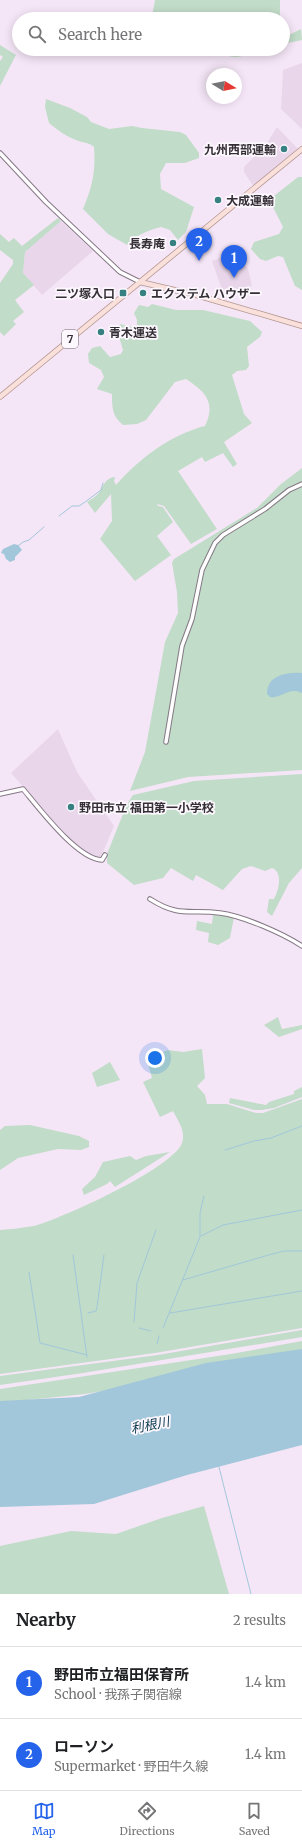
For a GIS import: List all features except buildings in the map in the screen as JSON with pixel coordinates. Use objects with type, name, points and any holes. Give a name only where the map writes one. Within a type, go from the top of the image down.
[{"type":"main road","points":[[140,282],[302,149]]},
{"type":"main road","points":[[140,282],[203,297],[302,326]]},
{"type":"main road","name":"7","points":[[0,397],[140,282]]},
{"type":"street","points":[[0,153],[46,202],[120,272],[140,282]]},
{"type":"street","points":[[166,742],[182,646],[192,619],[202,570],[216,543],[223,535],[265,509],[289,490],[302,484]]},
{"type":"street","points":[[0,794],[23,789],[70,842],[96,860],[102,860],[105,855]]},
{"type":"street","points":[[150,899],[164,908],[181,913],[219,913],[240,918],[302,946]]},
{"type":"shaded area","points":[[302,63],[302,129],[281,109],[283,70]]},
{"type":"shaded area","points":[[277,127],[298,149],[253,186],[244,172],[244,167],[267,143]]},
{"type":"shaded area","points":[[61,221],[93,251],[42,295],[23,273],[25,252]]},
{"type":"shaded area","points":[[235,252],[248,269],[252,286],[240,289],[222,290],[212,261]]},
{"type":"shaded area","name":"野田市立 福田第一小学校","points":[[58,729],[77,772],[114,826],[100,857],[94,856],[72,842],[11,773]]},
{"type":"green space","points":[[155,0],[280,0],[280,12],[153,12]]},
{"type":"green space","points":[[301,29],[302,40],[290,43],[290,34]]},
{"type":"green space","points":[[0,45],[12,52],[12,56],[15,56],[0,86],[0,61],[3,57],[0,55]]},
{"type":"green space","points":[[46,99],[70,108],[87,117],[91,122],[109,129],[132,126],[180,132],[186,135],[199,153],[199,158],[185,163],[166,163],[160,174],[161,189],[194,207],[186,232],[178,240],[170,230],[161,227],[142,233],[130,241],[127,245],[108,234],[83,209],[93,179],[94,147],[90,144],[69,137],[49,123],[45,107]]},
{"type":"green space","points":[[298,177],[302,177],[302,290],[295,286],[283,257],[278,256],[266,261],[260,259],[251,249],[254,242],[279,234],[283,227],[273,207],[274,196]]},
{"type":"green space","points":[[58,218],[61,221],[25,252],[23,273],[34,285],[15,300],[24,312],[13,321],[16,324],[4,336],[0,332],[0,283],[13,264],[13,260],[0,250],[0,234],[9,242],[14,238],[22,246]]},
{"type":"green space","points":[[152,304],[176,310],[203,310],[250,321],[262,332],[260,337],[247,347],[249,366],[246,370],[237,371],[232,375],[244,414],[252,423],[224,442],[237,464],[233,467],[223,453],[205,462],[202,457],[178,471],[217,529],[191,544],[164,506],[157,504],[158,506],[163,507],[173,522],[157,536],[171,555],[135,581],[100,539],[112,521],[111,494],[95,513],[87,502],[98,494],[108,479],[115,477],[114,481],[116,485],[145,457],[156,449],[180,435],[205,426],[209,411],[209,404],[204,394],[186,379],[175,382],[146,420],[137,424],[123,425],[119,422],[113,411],[112,394],[97,389],[104,377],[101,370],[89,363],[88,354],[92,348],[100,346],[110,357],[121,354],[123,350],[117,330],[120,324],[132,327],[137,326],[137,320],[134,313],[139,305],[148,307]]},
{"type":"green space","points":[[302,468],[302,770],[188,777],[130,791],[145,752],[165,642],[178,613],[177,592],[172,563],[174,559],[257,508],[281,484]]},
{"type":"green space","points":[[302,774],[302,868],[289,883],[272,916],[267,912],[269,899],[274,899],[279,877],[278,873],[272,868],[265,871],[251,866],[242,869],[223,890],[196,875],[193,881],[171,868],[163,878],[134,885],[107,863],[107,854],[127,804],[133,795],[194,781]]},
{"type":"green space","points":[[213,915],[234,917],[230,938],[218,945],[208,942],[209,933],[196,930],[197,921],[212,924]]},
{"type":"green space","points":[[278,1017],[282,1029],[302,1025],[302,1029],[279,1037],[264,1025]]},
{"type":"green space","points":[[202,1049],[205,1078],[197,1086],[205,1095],[207,1104],[227,1104],[256,1113],[263,1113],[302,1099],[302,1328],[155,1353],[0,1374],[0,1230],[34,1226],[67,1214],[138,1178],[159,1166],[174,1153],[182,1143],[182,1130],[173,1111],[160,1117],[143,1082],[152,1078],[147,1060],[156,1058],[155,1055],[168,1050],[183,1052]]},
{"type":"green space","points":[[110,1062],[120,1080],[97,1087],[92,1073]]},
{"type":"green space","points":[[302,1087],[302,1097],[274,1108],[254,1110],[229,1103],[230,1098],[266,1105],[269,1102],[294,1094],[294,1091]]},
{"type":"green space","points":[[30,1125],[79,1136],[89,1141],[89,1147],[81,1150],[58,1149],[18,1158],[0,1170],[0,1130],[5,1126]]},
{"type":"green space","points":[[170,1152],[115,1187],[110,1181],[107,1184],[84,1195],[82,1189],[95,1177],[103,1162],[130,1156],[136,1160],[146,1156]]},
{"type":"green space","points":[[302,1330],[302,1337],[0,1385],[0,1376],[158,1355]]},
{"type":"green space","points":[[302,1341],[302,1357],[85,1394],[0,1403],[0,1389],[231,1354]]},
{"type":"green space","points":[[204,1506],[229,1594],[0,1594],[0,1546],[71,1531],[116,1534],[162,1518]]},
{"type":"water","points":[[14,544],[18,545],[22,550],[15,557],[15,560],[10,562],[6,559],[4,554],[1,553],[3,549]]},
{"type":"water","points":[[290,673],[302,673],[302,693],[293,691],[274,697],[270,697],[267,694],[270,683],[279,676]]},
{"type":"water","name":"利根川","points":[[302,1349],[302,1445],[187,1475],[94,1504],[0,1507],[0,1401],[79,1397],[206,1363]]},
{"type":"waterway","points":[[59,516],[72,506],[79,506],[85,502],[101,490],[103,483]]},
{"type":"waterway","points":[[18,546],[29,540],[44,527]]},
{"type":"waterway","points":[[225,1150],[254,1141],[271,1138],[302,1126]]},
{"type":"waterway","points":[[163,1328],[200,1237],[200,1213],[204,1196]]},
{"type":"waterway","points":[[201,1236],[223,1225],[302,1210]]},
{"type":"waterway","points":[[134,1322],[137,1283],[156,1230]]},
{"type":"waterway","points":[[183,1280],[284,1251],[302,1251]]},
{"type":"waterway","points":[[73,1255],[87,1357]]},
{"type":"waterway","points":[[88,1313],[96,1311],[104,1255]]},
{"type":"waterway","points":[[29,1272],[40,1343],[87,1355]]},
{"type":"waterway","points":[[170,1313],[302,1291]]},
{"type":"waterway","points":[[139,1328],[151,1331]]},
{"type":"waterway","points":[[157,1344],[159,1336]]},
{"type":"waterway","points":[[219,1467],[251,1594]]},
{"type":"place","name":"九州西部運輸","points":[[284,149]]},
{"type":"place","name":"大成運輸","points":[[218,200]]},
{"type":"place","name":"長寿庵","points":[[173,243]]},
{"type":"place","name":"ローソン","points":[[199,261]]},
{"type":"place","name":"野田市立福田保育所","points":[[234,278]]},
{"type":"place","name":"二ツ塚入口","points":[[123,293]]},
{"type":"place","name":"エクステム ハウザー","points":[[143,293]]},
{"type":"place","name":"青木運送","points":[[101,332]]},
{"type":"place","name":"野田市立 福田第一小学校","points":[[71,807]]}]
